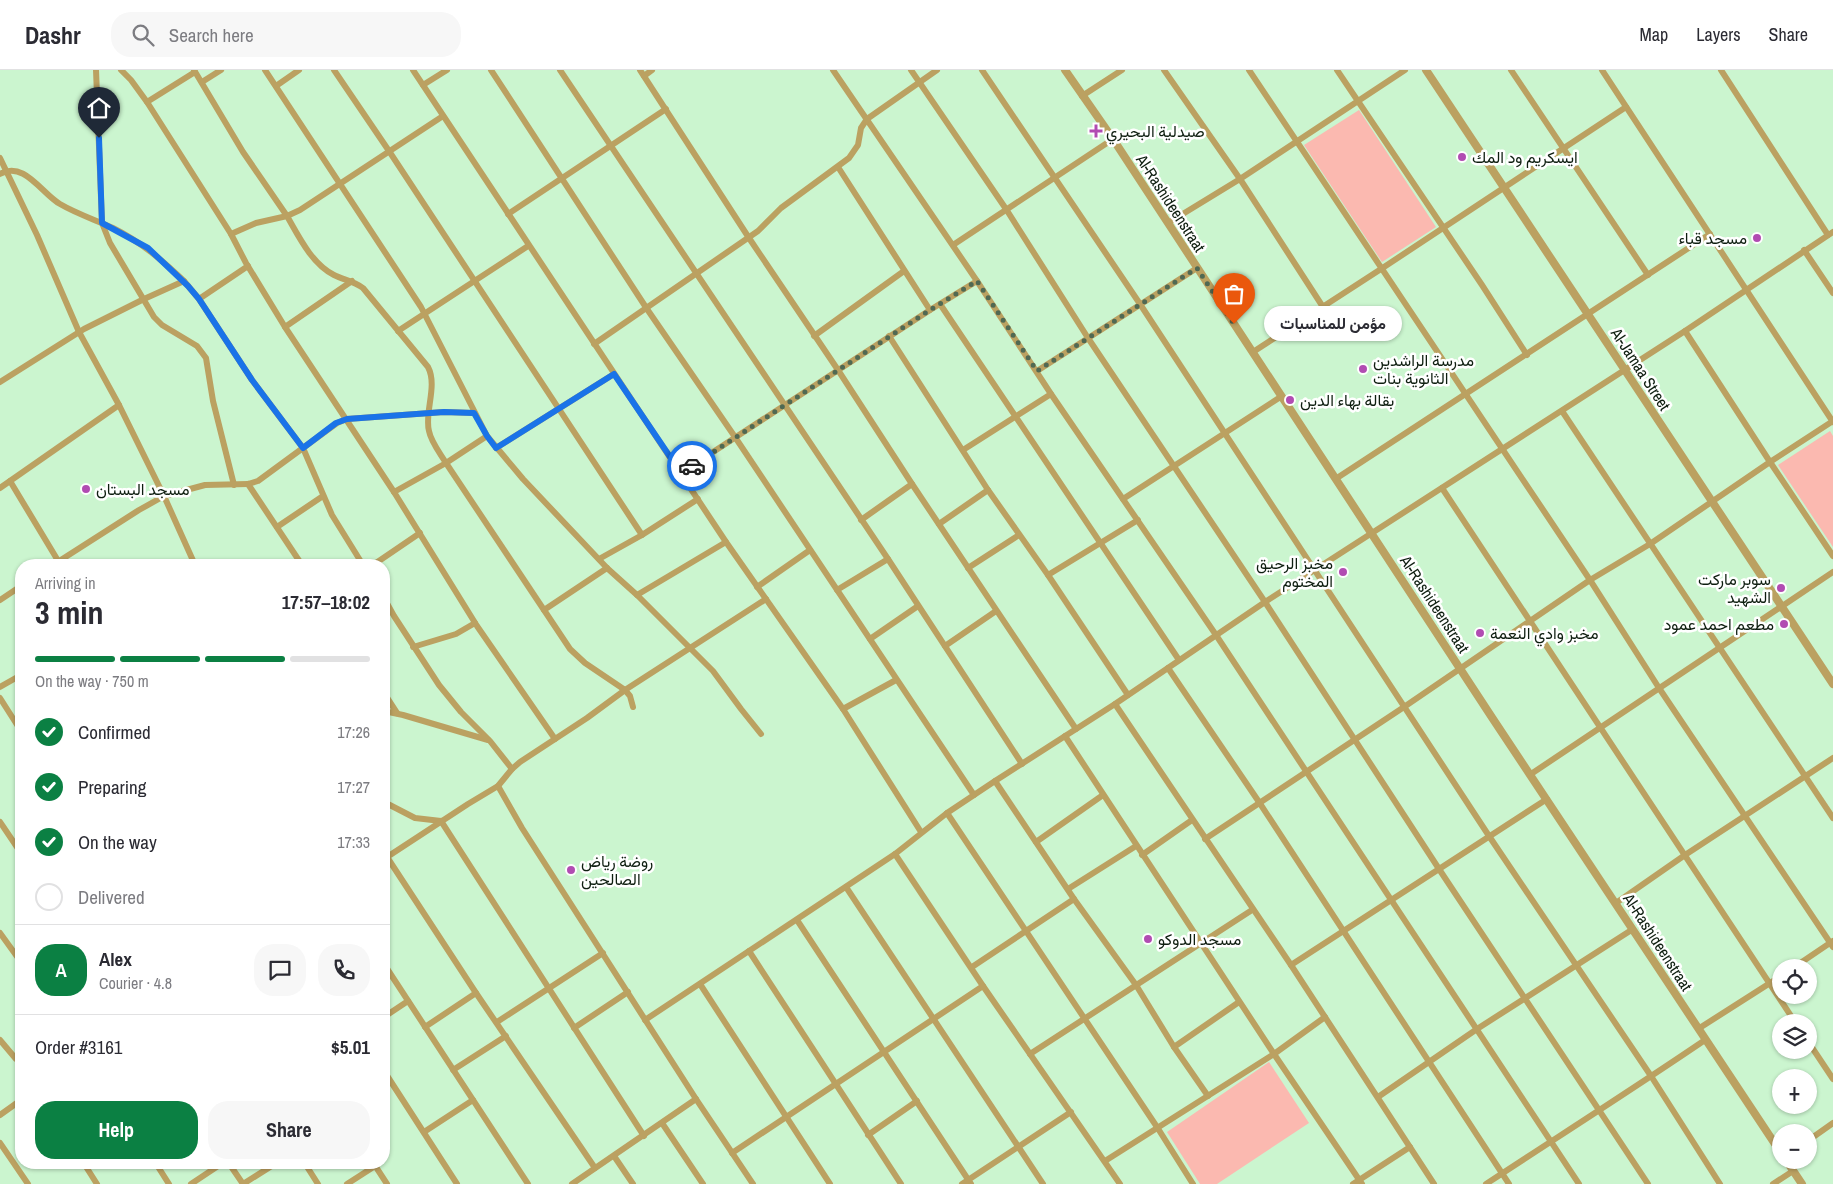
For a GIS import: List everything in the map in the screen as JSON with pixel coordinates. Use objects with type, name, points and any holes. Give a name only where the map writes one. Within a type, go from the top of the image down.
[{"type":"street","points":[[96,70],[102,223],[110,243],[154,317],[162,325],[194,343],[206,358],[214,406],[234,485]]},
{"type":"street","points":[[121,70],[132,80],[231,234],[285,327],[394,492],[475,623],[554,740]]},
{"type":"street","points":[[202,82],[220,70]]},
{"type":"street","points":[[265,70],[424,312],[487,436],[607,568],[637,595],[713,671],[762,734]]},
{"type":"street","points":[[276,86],[299,70]]},
{"type":"street","points":[[334,70],[389,150],[642,536]]},
{"type":"street","points":[[413,70],[726,542],[843,709],[921,832]]},
{"type":"street","points":[[423,85],[447,70]]},
{"type":"street","points":[[491,70],[646,308],[735,437],[974,795]]},
{"type":"street","points":[[560,70],[696,275],[786,405],[1022,764]]},
{"type":"street","points":[[652,70],[642,73],[996,612],[1076,729]]},
{"type":"street","points":[[834,70],[1051,394],[1216,635],[1579,1184]]},
{"type":"street","points":[[911,70],[1006,209],[1088,338],[1265,602],[1354,740],[1648,1184]]},
{"type":"street","points":[[594,344],[749,238],[781,208],[838,167],[854,151],[860,137],[861,128],[867,119],[937,70]]},
{"type":"street","points":[[982,70],[1225,432],[1489,836],[1652,1076],[1720,1184]]},
{"type":"street","name":"Al-Rashideenstraat","points":[[1065,70],[1113,139],[1632,930],[1772,1140]]},
{"type":"street","points":[[1082,96],[1122,70]]},
{"type":"street","points":[[1164,70],[1240,179],[1323,307]]},
{"type":"street","points":[[1249,70],[1590,580],[1659,688],[1832,943],[1807,959]]},
{"type":"street","points":[[1337,70],[1527,355]]},
{"type":"street","points":[[1168,224],[1297,142],[1405,70]]},
{"type":"street","name":"Al-Jamaa Street","points":[[1426,70],[1833,684]]},
{"type":"street","points":[[1511,70],[1648,275]]},
{"type":"street","points":[[1205,838],[1461,669],[1590,580],[1650,544],[1833,421],[1602,70]]},
{"type":"street","points":[[645,1020],[895,854],[947,813],[1115,704],[1265,602],[1373,534],[1831,234],[1721,70]]},
{"type":"street","points":[[146,102],[195,71],[243,152],[288,216],[301,240],[323,267],[334,275],[352,281],[363,288],[430,370],[432,383],[429,432],[446,463],[564,642],[578,657],[624,690],[630,696],[633,707]]},
{"type":"street","points":[[1252,352],[1382,269],[1626,107]]},
{"type":"street","points":[[508,214],[666,109]]},
{"type":"street","points":[[231,234],[256,223],[288,216],[300,210],[443,116]]},
{"type":"street","points":[[952,244],[1113,139]]},
{"type":"street","points":[[0,158],[3,172],[79,332],[119,405],[192,558]]},
{"type":"street","points":[[838,167],[930,310]]},
{"type":"street","points":[[3,172],[20,171],[62,205],[102,223],[148,248],[184,281],[199,299],[252,380],[303,448],[313,468],[323,496],[342,533],[359,559]]},
{"type":"street","points":[[1337,478],[1710,234]]},
{"type":"street","points":[[398,331],[424,312],[528,246]]},
{"type":"street","points":[[1804,250],[1833,293]]},
{"type":"street","points":[[199,299],[248,266]]},
{"type":"street","points":[[1037,371],[1197,268]]},
{"type":"street","points":[[814,336],[904,271]]},
{"type":"street","points":[[0,382],[79,332],[184,281]]},
{"type":"street","points":[[285,327],[352,281]]},
{"type":"street","points":[[681,473],[889,336],[977,281]]},
{"type":"street","points":[[940,304],[1179,660]]},
{"type":"street","points":[[1685,331],[1833,556]]},
{"type":"street","points":[[889,336],[988,490],[1048,575],[1128,695]]},
{"type":"street","points":[[496,448],[614,374]]},
{"type":"street","points":[[963,450],[1051,394]]},
{"type":"street","points":[[1123,499],[1282,396]]},
{"type":"street","points":[[0,488],[119,405]]},
{"type":"street","points":[[1562,411],[1833,818]]},
{"type":"street","points":[[66,559],[139,510],[164,496],[205,485],[248,484],[258,481],[336,423],[347,419],[430,413],[474,413]]},
{"type":"street","points":[[394,492],[446,463],[487,436]]},
{"type":"street","points":[[10,481],[55,559]]},
{"type":"street","points":[[248,484],[298,559]]},
{"type":"street","points":[[861,520],[912,484]]},
{"type":"street","points":[[1442,488],[1790,1014]]},
{"type":"street","points":[[939,524],[988,490]]},
{"type":"street","points":[[277,527],[323,496]]},
{"type":"street","points":[[599,559],[642,536],[698,499]]},
{"type":"street","points":[[1048,575],[1138,520]]},
{"type":"street","points":[[382,559],[420,533]]},
{"type":"street","points":[[968,568],[1020,535]]},
{"type":"street","points":[[637,595],[726,542]]},
{"type":"street","points":[[757,587],[810,550]]},
{"type":"street","points":[[837,590],[888,559]]},
{"type":"street","points":[[544,610],[607,568]]},
{"type":"street","points":[[1531,774],[1833,572]]},
{"type":"street","points":[[0,600],[15,590]]},
{"type":"street","points":[[390,855],[498,786],[512,769],[587,718],[624,690],[766,599]]},
{"type":"street","points":[[870,639],[918,606]]},
{"type":"street","points":[[390,608],[445,692],[461,712],[490,741],[512,769]]},
{"type":"street","points":[[945,646],[996,612]]},
{"type":"street","points":[[414,647],[456,634],[475,623]]},
{"type":"street","points":[[1168,668],[1259,802],[1509,1184]]},
{"type":"street","points":[[0,687],[15,678]]},
{"type":"street","points":[[843,709],[896,680]]},
{"type":"street","points":[[0,698],[3,708],[15,723]]},
{"type":"street","points":[[390,702],[397,713]]},
{"type":"street","points":[[1115,704],[1252,910],[1291,965],[1434,1184]]},
{"type":"street","points":[[390,712],[490,741]]},
{"type":"street","points":[[1064,736],[1239,1002],[1361,1182]]},
{"type":"street","points":[[1616,903],[1685,855],[1833,758]]},
{"type":"street","points":[[995,781],[1074,899],[1136,985],[1174,1047],[1208,1096]]},
{"type":"street","points":[[498,786],[522,828],[645,1020],[753,1184]]},
{"type":"street","points":[[1036,842],[1103,795]]},
{"type":"street","points":[[1291,965],[1547,799]]},
{"type":"street","points":[[390,805],[415,818],[441,821]]},
{"type":"street","points":[[947,813],[1193,1184]]},
{"type":"street","points":[[1142,855],[1192,820]]},
{"type":"street","points":[[441,821],[644,1136]]},
{"type":"street","points":[[0,822],[15,844]]},
{"type":"street","points":[[1068,889],[1136,846]]},
{"type":"street","points":[[895,854],[983,986],[1120,1184]]},
{"type":"street","points":[[390,865],[595,1168]]},
{"type":"street","points":[[846,887],[1043,1184]]},
{"type":"street","points":[[972,967],[1074,899]]},
{"type":"street","points":[[1030,1054],[1252,910]]},
{"type":"street","points":[[797,920],[970,1182]]},
{"type":"street","points":[[1378,1097],[1477,1029],[1632,930]]},
{"type":"street","points":[[0,932],[15,953]]},
{"type":"street","points":[[748,951],[901,1184]]},
{"type":"street","points":[[497,1022],[603,953]]},
{"type":"street","points":[[390,973],[528,1184]]},
{"type":"street","points":[[1698,1029],[1772,982]]},
{"type":"street","points":[[700,984],[830,1184]]},
{"type":"street","points":[[732,1153],[983,986]]},
{"type":"street","points":[[574,1028],[628,992]]},
{"type":"street","points":[[425,1027],[476,993]]},
{"type":"street","points":[[390,1013],[408,1001]]},
{"type":"street","points":[[1174,1047],[1239,1002]]},
{"type":"street","points":[[1105,1161],[1274,1054],[1325,1017]]},
{"type":"street","points":[[453,1070],[506,1036]]},
{"type":"street","points":[[0,1040],[3,1050],[15,1058]]},
{"type":"street","points":[[1486,1184],[1524,1157],[1599,1112],[1705,1040]]},
{"type":"street","points":[[1817,1055],[1833,1079]]},
{"type":"street","points":[[390,1081],[457,1184]]},
{"type":"street","points":[[572,1184],[696,1099]]},
{"type":"street","points":[[424,1132],[473,1100]]},
{"type":"street","points":[[868,1135],[917,1101]]},
{"type":"street","points":[[0,1115],[15,1104]]},
{"type":"street","points":[[962,1184],[970,1182],[1071,1112]]},
{"type":"street","points":[[662,1123],[703,1184]]},
{"type":"street","points":[[1817,1134],[1833,1123]]},
{"type":"street","points":[[0,1143],[15,1165]]},
{"type":"street","points":[[1353,1184],[1361,1182],[1410,1147]]},
{"type":"street","points":[[614,1156],[633,1184]]},
{"type":"street","points":[[18,1169],[28,1184]]},
{"type":"street","points":[[88,1169],[98,1184]]},
{"type":"street","points":[[159,1169],[169,1184]]},
{"type":"street","points":[[191,1184],[215,1169]]},
{"type":"street","points":[[231,1169],[243,1184],[267,1169]]},
{"type":"street","points":[[308,1169],[318,1184]]},
{"type":"street","points":[[347,1184],[367,1169]]},
{"type":"street","points":[[377,1169],[387,1184]]},
{"type":"street","points":[[1773,1184],[1793,1171],[1802,1184]]},
{"type":"shaded area","points":[[1359,110],[1436,227],[1382,262],[1304,145]]},
{"type":"shaded area","points":[[1830,431],[1833,436],[1833,547],[1778,465]]},
{"type":"shaded area","points":[[1269,1062],[1309,1123],[1217,1184],[1200,1184],[1167,1132]]},
{"type":"way so far","points":[[692,466],[977,281],[1037,371],[1197,268],[1234,324]]},
{"type":"place","name":"صيدلية البحيري","points":[[1096,131]]},
{"type":"place","name":"ايسكريم ود المك","points":[[1462,157]]},
{"type":"place","name":"مسجد قباء","points":[[1757,238]]},
{"type":"place","name":"مؤمن للمناسبات","points":[[1234,324]]},
{"type":"place","name":"مدرسة الراشدين الثانوية بنات","points":[[1363,369]]},
{"type":"place","name":"بقالة بهاء الدين","points":[[1290,400]]},
{"type":"place","name":"مسجد البستان","points":[[86,489]]},
{"type":"place","name":"مخبز الرحيق المختوم","points":[[1343,572]]},
{"type":"place","name":"سوبر ماركت الشهيد","points":[[1781,588]]},
{"type":"place","name":"مطعم احمد عمود","points":[[1784,624]]},
{"type":"place","name":"مخبز وادي النعمة","points":[[1480,633]]},
{"type":"place","name":"روضة رياض الصالحين","points":[[571,870]]},
{"type":"place","name":"مسجد الدوكو","points":[[1148,939]]},
{"type":"route","points":[[99,138],[99,185],[102,223],[148,248],[188,286],[199,299],[266,400],[303,448],[336,423],[347,419],[444,412],[474,413],[496,448],[614,374],[681,473],[692,466]]}]
